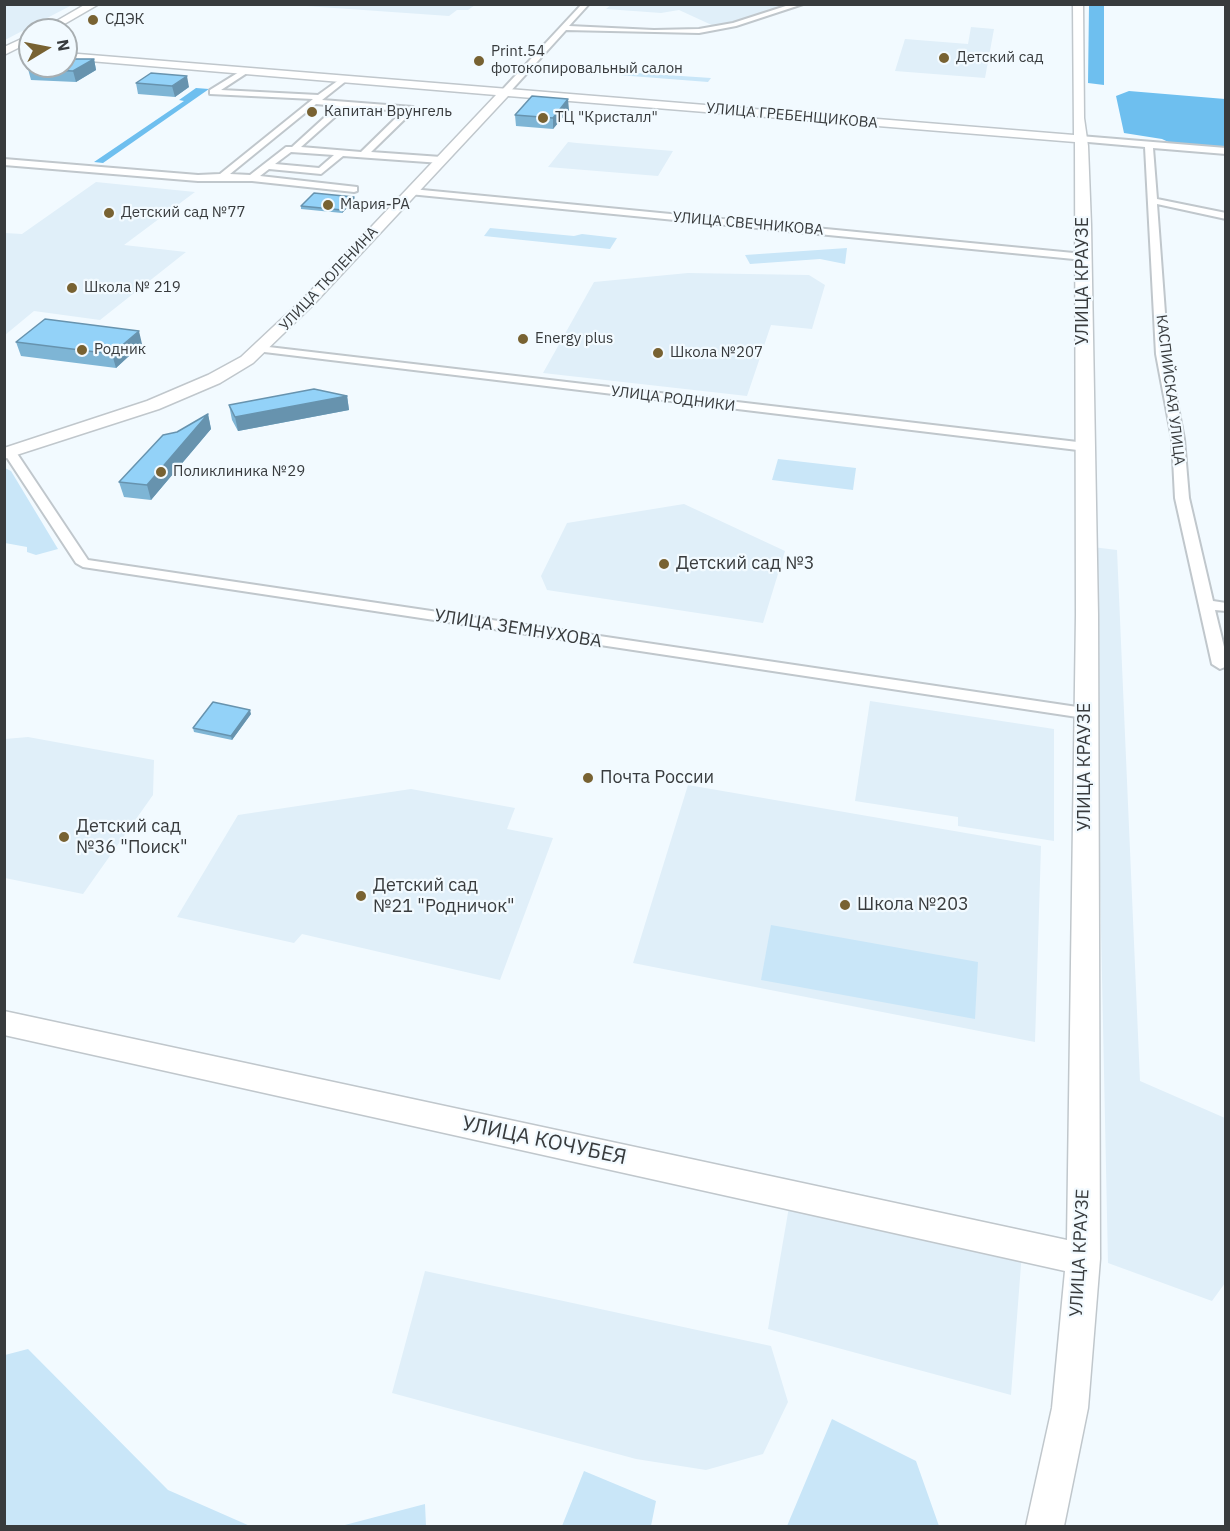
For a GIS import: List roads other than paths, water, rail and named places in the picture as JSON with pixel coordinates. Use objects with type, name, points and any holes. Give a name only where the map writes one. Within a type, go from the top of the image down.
[{"type":"street","points":[[68,18],[94,4]]},
{"type":"street","name":"УЛИЦА ТЮЛЕНИНА","points":[[7,453],[153,405],[214,379],[261,349],[412,192],[586,4]]},
{"type":"street","points":[[564,28],[654,33],[699,31],[734,25],[800,4]]},
{"type":"street","name":"УЛИЦА КРАУЗЕ","points":[[1045,1527],[1070,1408],[1083,1259],[1086,959],[1084,713],[1086,447],[1083,341],[1084,257],[1078,118],[1078,4]]},
{"type":"street","points":[[4,52],[18,44]]},
{"type":"street","name":"УЛИЦА ГРЕБЕНЩИКОВА","points":[[78,57],[1080,139]]},
{"type":"street","points":[[244,71],[213,92],[410,109],[363,155]]},
{"type":"street","points":[[222,176],[315,99],[343,79]]},
{"type":"street","points":[[294,149],[344,104]]},
{"type":"street","points":[[1080,139],[1226,151]]},
{"type":"street","name":"КАСПИЙСКАЯ УЛИЦА","points":[[1149,145],[1162,354],[1178,439],[1182,498],[1220,664]]},
{"type":"street","points":[[252,178],[289,149],[441,160]]},
{"type":"street","points":[[267,166],[321,171],[341,153]]},
{"type":"street","points":[[4,162],[198,178],[222,176],[252,178],[264,182],[354,189]]},
{"type":"street","name":"УЛИЦА СВЕЧНИКОВА","points":[[412,192],[1084,257]]},
{"type":"street","points":[[1154,201],[1226,216]]},
{"type":"street","name":"УЛИЦА РОДНИКИ","points":[[261,349],[1086,447]]},
{"type":"street","name":"УЛИЦА ЗЕМНУХОВА","points":[[7,453],[83,563],[1084,713]]},
{"type":"street","points":[[1207,604],[1226,607]]},
{"type":"street","name":"УЛИЦА КОЧУБЕЯ","points":[[4,1023],[1083,1259]]},
{"type":"place","name":"СДЭК","points":[[93,20]]},
{"type":"place","name":"Детский сад","points":[[944,58]]},
{"type":"place","name":"Print.54 фотокопировальный салон","points":[[479,61]]},
{"type":"place","name":"Капитан Врунгель","points":[[312,112]]},
{"type":"place","name":"ТЦ \"Кристалл\"","points":[[543,118]]},
{"type":"place","name":"Мария-РА","points":[[328,205]]},
{"type":"place","name":"Детский сад №77","points":[[109,213]]},
{"type":"place","name":"Школа № 219","points":[[72,288]]},
{"type":"place","name":"Energy plus","points":[[523,339]]},
{"type":"place","name":"Родник","points":[[82,350]]},
{"type":"place","name":"Школа №207","points":[[658,353]]},
{"type":"place","name":"Поликлиника №29","points":[[161,472]]},
{"type":"place","name":"Детский сад №3","points":[[664,564]]},
{"type":"place","name":"Почта России","points":[[588,778]]},
{"type":"place","name":"Детский сад №36 \"Поиск\"","points":[[64,837]]},
{"type":"place","name":"Детский сад №21 \"Родничок\"","points":[[361,896]]},
{"type":"place","name":"Школа №203","points":[[845,905]]}]
